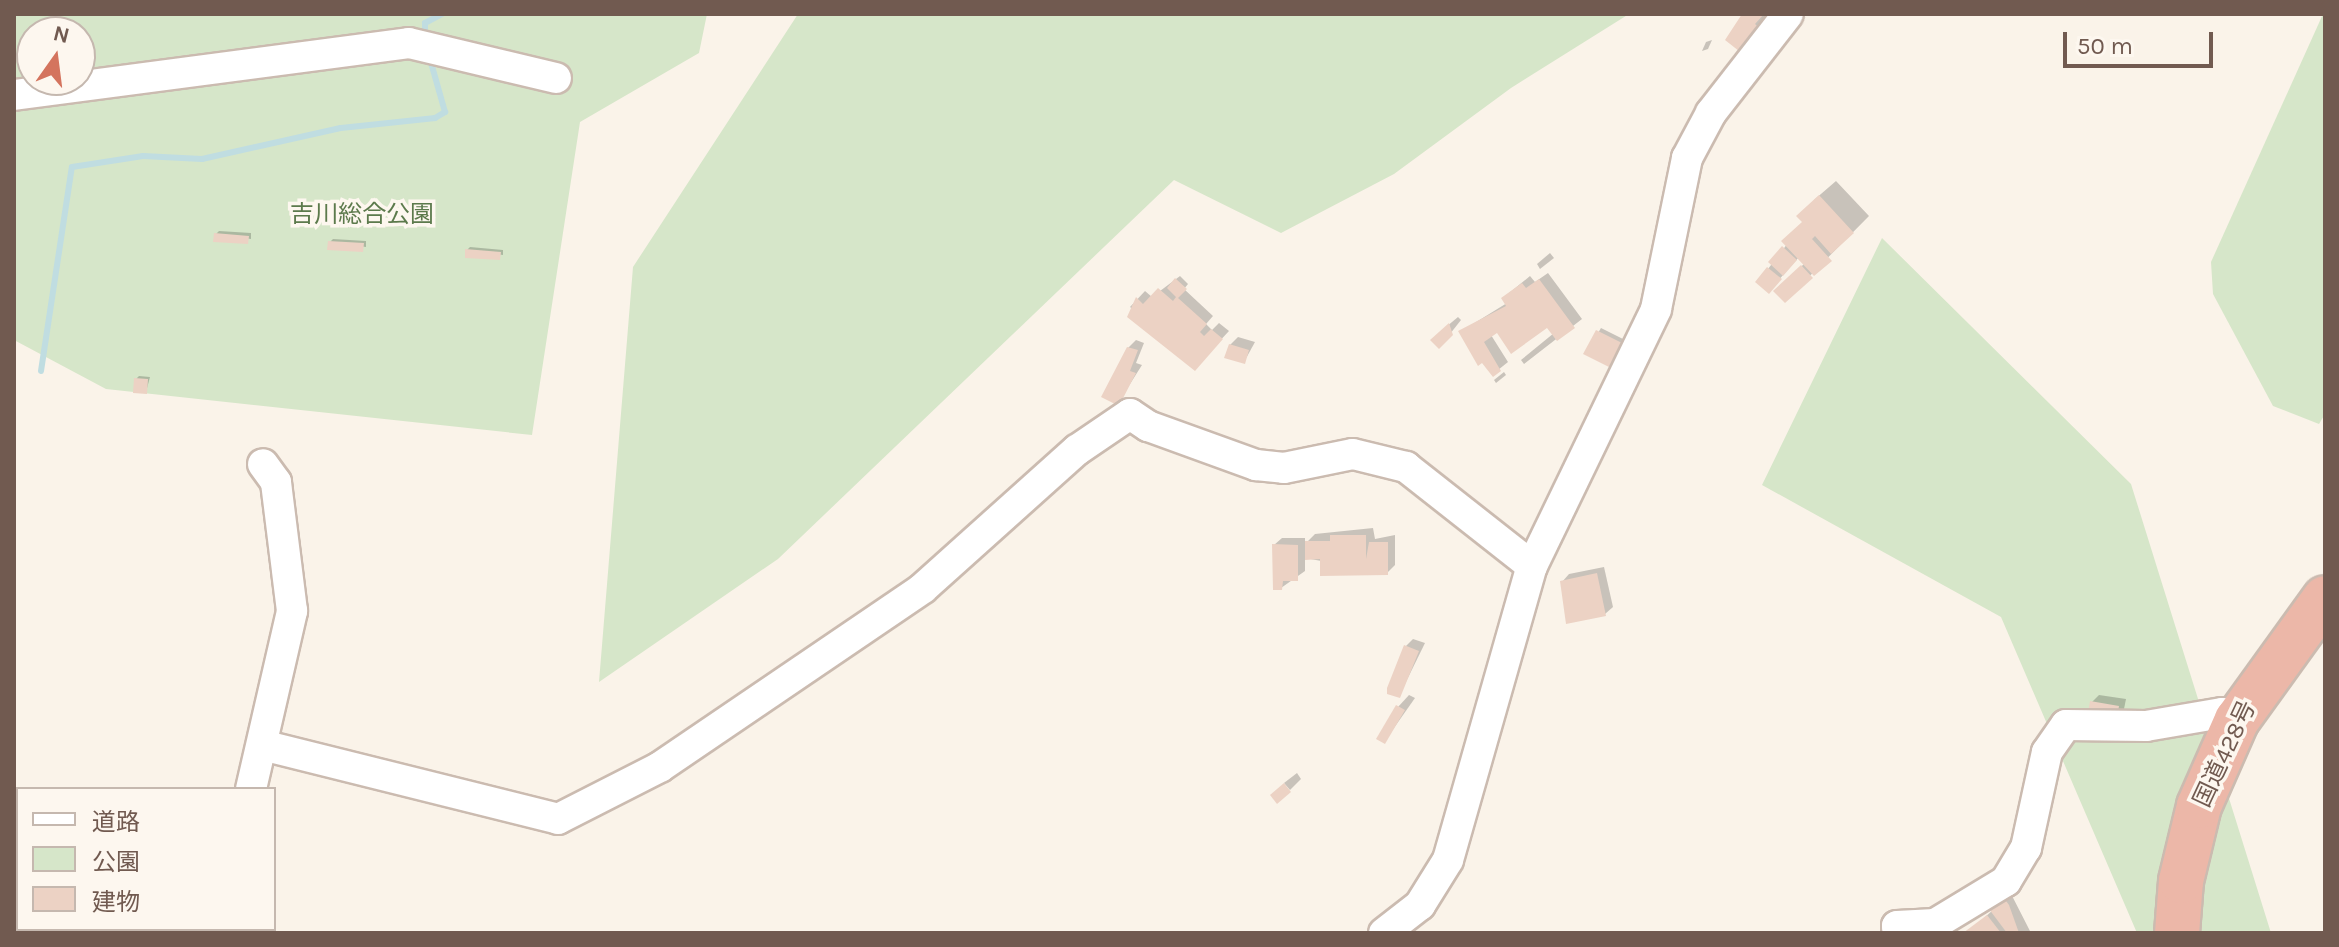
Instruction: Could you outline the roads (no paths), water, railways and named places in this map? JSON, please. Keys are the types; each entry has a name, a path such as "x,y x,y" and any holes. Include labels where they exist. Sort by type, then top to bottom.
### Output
{"highway":[{"name":"国道428号","path":"2177,933 2181,881 2199,806 2237,720 2325,598"}],"street":[{"path":"1384,933 1420,905 1448,860 1532,566 1656,309 1687,158 1711,113 1788,14"},
{"path":"14,95 409,43 556,78"},
{"path":"262,745 558,819 660,767 923,588 1077,450 1130,414 1256,465 1284,468 1353,454 1406,467 1532,566"},
{"path":"252,787 292,611 276,482 263,464"},
{"path":"1898,933 1897,926 1935,924 2006,881 2026,848 2047,752 2066,725 2146,726 2222,713 2237,720"}],"waterway":[{"path":"425,37 425,23 442,14"},
{"path":"41,371 72,167 143,156 202,159 341,128 435,118 445,112 430,59"}],"park label":[{"name":"吉川総合公園","path":"362,215"}]}
